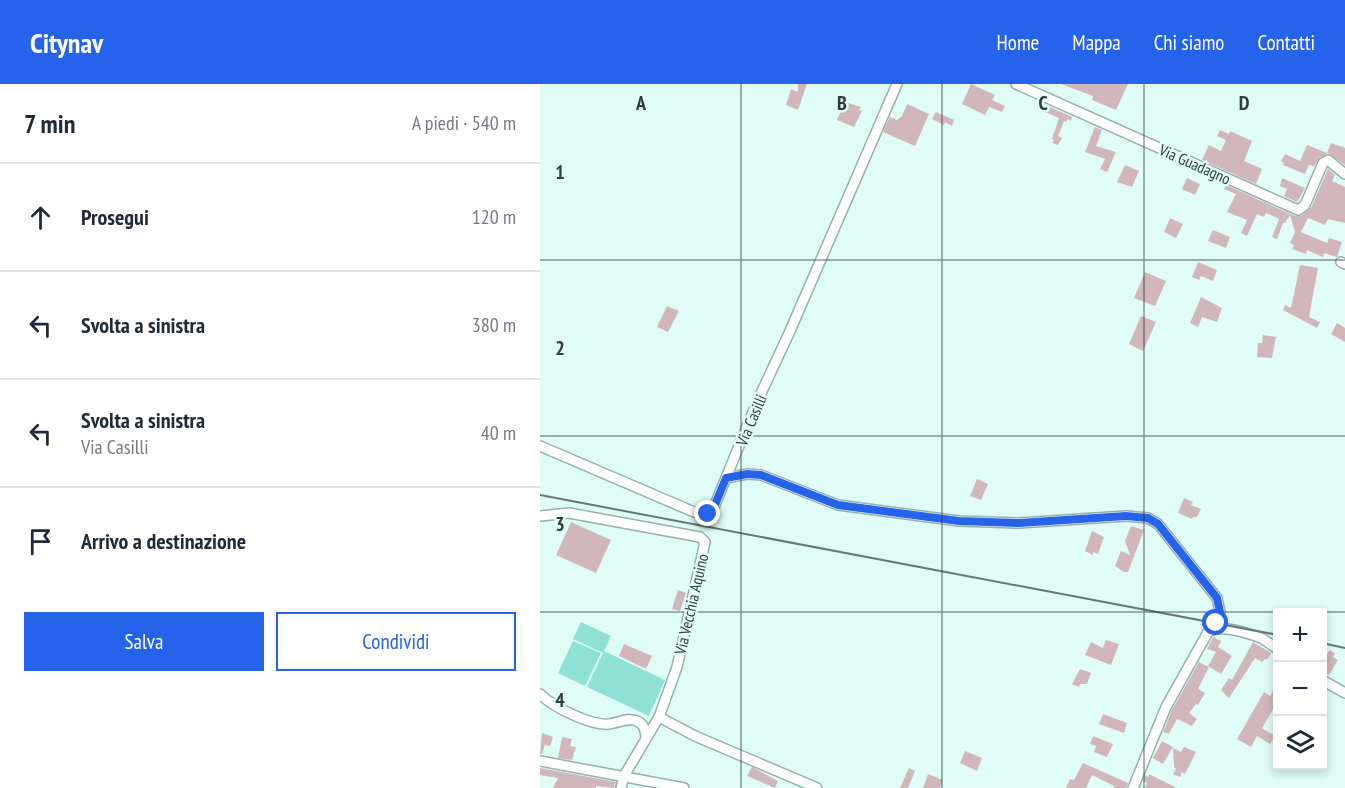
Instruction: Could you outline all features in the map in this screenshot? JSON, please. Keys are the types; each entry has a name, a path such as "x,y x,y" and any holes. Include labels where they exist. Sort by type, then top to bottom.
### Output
{"street":[{"name":"Via Casilli","path":"540,446 701,514 712,512 897,84"},
{"name":"Via Guadagno","path":"1016,84 1298,210 1305,205 1323,163 1328,160 1345,174"},
{"path":"726,478 747,474 761,475 838,505 959,521 1019,523 1126,516 1148,518 1158,524 1217,598 1220,612 1166,706 1133,788"},
{"name":"Via Vecchia Aquino","path":"540,516 569,513 704,539 682,646 659,717 624,776 621,788"},
{"path":"1212,629 1262,638 1273,646"},
{"path":"1327,682 1345,693"},
{"path":"540,694 554,705 587,720 608,724 631,719 642,725 646,737"},
{"path":"659,717 695,736 817,788"},
{"path":"540,761 684,788"}],"green space":[{"path":"581,622 611,636 604,651 665,680 649,716 587,687 603,653 573,639"},
{"path":"573,641 601,653 585,686 558,673"}],"building":[{"path":"798,84 807,84 798,110 786,105 791,89 798,92"},
{"path":"971,84 995,95 992,100 1005,106 1002,112 989,107 985,115 962,104"},
{"path":"1061,84 1128,84 1116,110 1092,100 1093,96"},
{"path":"845,102 861,107 859,110 862,111 854,127 837,120"},
{"path":"1039,102 1072,117 1071,121 1068,119 1064,121 1058,136 1062,138 1058,145 1052,143 1054,140 1052,139 1059,118 1036,108"},
{"path":"907,104 929,114 915,146 883,132 890,117 897,120 902,116"},
{"path":"936,112 954,120 952,126 932,119"},
{"path":"1095,127 1102,130 1096,146 1116,152 1107,172 1100,169 1105,159 1085,152"},
{"path":"1220,130 1229,134 1230,131 1252,141 1244,161 1262,169 1256,184 1202,160 1209,145 1221,151 1226,140 1217,136"},
{"path":"1331,143 1345,148 1345,165 1328,153 1319,158 1314,166 1309,165 1305,174 1283,165 1281,161 1285,154 1300,161 1307,145 1327,153"},
{"path":"1125,165 1139,171 1132,187 1117,182"},
{"path":"1328,169 1335,175 1332,181 1345,187 1345,223 1328,219 1325,225 1308,218 1301,232 1327,243 1329,238 1342,242 1337,257 1324,253 1323,257 1307,250 1306,254 1292,249 1294,245 1290,243 1295,232 1290,215 1283,223 1277,239 1272,237 1279,219 1266,213 1264,217 1257,214 1247,236 1241,233 1247,220 1227,212 1236,194 1224,189 1226,185 1295,216 1301,216 1311,208"},
{"path":"1187,178 1200,184 1195,195 1182,189"},
{"path":"1282,178 1305,188 1297,202 1284,196 1287,189 1280,186"},
{"path":"1170,218 1183,224 1176,238 1164,232"},
{"path":"1213,230 1230,237 1226,248 1208,241"},
{"path":"1198,262 1217,270 1213,281 1201,276 1199,280 1192,277"},
{"path":"1300,265 1318,268 1309,317 1320,322 1317,328 1283,310 1285,305 1291,308"},
{"path":"1145,272 1166,281 1155,306 1134,298"},
{"path":"1201,297 1222,308 1217,322 1202,317 1198,327 1190,323"},
{"path":"667,306 679,311 668,332 657,327"},
{"path":"1141,316 1156,322 1143,351 1129,344"},
{"path":"1337,323 1345,328 1345,342 1331,334"},
{"path":"1263,335 1276,337 1272,358 1257,357 1258,343 1262,343"},
{"path":"977,479 988,484 981,500 970,496"},
{"path":"1184,498 1193,502 1191,505 1201,509 1197,517 1192,519 1178,513"},
{"path":"571,522 611,540 596,573 556,555"},
{"path":"1131,526 1144,530 1128,572 1124,572 1115,566 1121,551 1130,555 1125,541"},
{"path":"1092,531 1104,537 1098,554 1093,552 1093,555 1085,551"},
{"path":"678,590 686,593 680,611 672,609"},
{"path":"1213,637 1221,641 1218,647 1232,656 1221,674 1208,666 1216,652 1207,649"},
{"path":"1106,640 1119,644 1111,665 1085,655 1091,642 1103,648"},
{"path":"1253,642 1271,653 1267,660 1262,662 1255,658 1229,698 1221,690 1229,678 1232,680"},
{"path":"624,644 652,656 646,669 619,656"},
{"path":"1330,650 1335,654 1333,657 1338,660 1329,675 1327,673 1327,654"},
{"path":"1199,662 1209,667 1198,689 1205,693 1198,705 1196,704 1189,713 1197,719 1192,726 1177,719 1169,734 1163,732 1172,710"},
{"path":"1080,669 1091,673 1087,684 1080,684 1079,687 1072,684"},
{"path":"1273,691 1273,709 1262,728 1273,735 1273,739 1270,744 1257,736 1251,747 1237,739 1264,692 1270,696"},
{"path":"1103,714 1127,723 1124,733 1099,724"},
{"path":"542,733 553,737 550,746 545,745 540,754"},
{"path":"1093,736 1113,744 1107,757 1094,752 1096,746 1090,744"},
{"path":"562,737 572,739 570,746 576,747 572,760 558,758"},
{"path":"1162,741 1173,747 1163,764 1153,758"},
{"path":"1184,747 1196,752 1185,774 1182,772 1180,777 1173,774 1176,769 1173,748 1181,752"},
{"path":"965,751 982,758 977,771 960,763"},
{"path":"1083,763 1128,783 1126,788 1113,788 1114,786 1092,775 1086,788 1066,788 1070,779 1074,780"},
{"path":"752,767 778,781 775,788 747,776"},
{"path":"540,768 616,782 614,788 596,786 596,788 553,788 558,778 540,775"},
{"path":"909,768 915,771 908,788 900,788"},
{"path":"928,774 943,780 940,788 923,788"},
{"path":"1149,774 1177,788 1145,788 1147,783 1143,781 1145,775 1148,777"}],"railway":[{"path":"540,495 1273,634"},
{"path":"1327,644 1345,648"}],"route":[{"path":"708,514 712,512 726,478 747,474 761,475 838,505 959,521 1019,523 1126,516 1148,518 1158,524 1214,593 1220,603 1216,623"}]}
